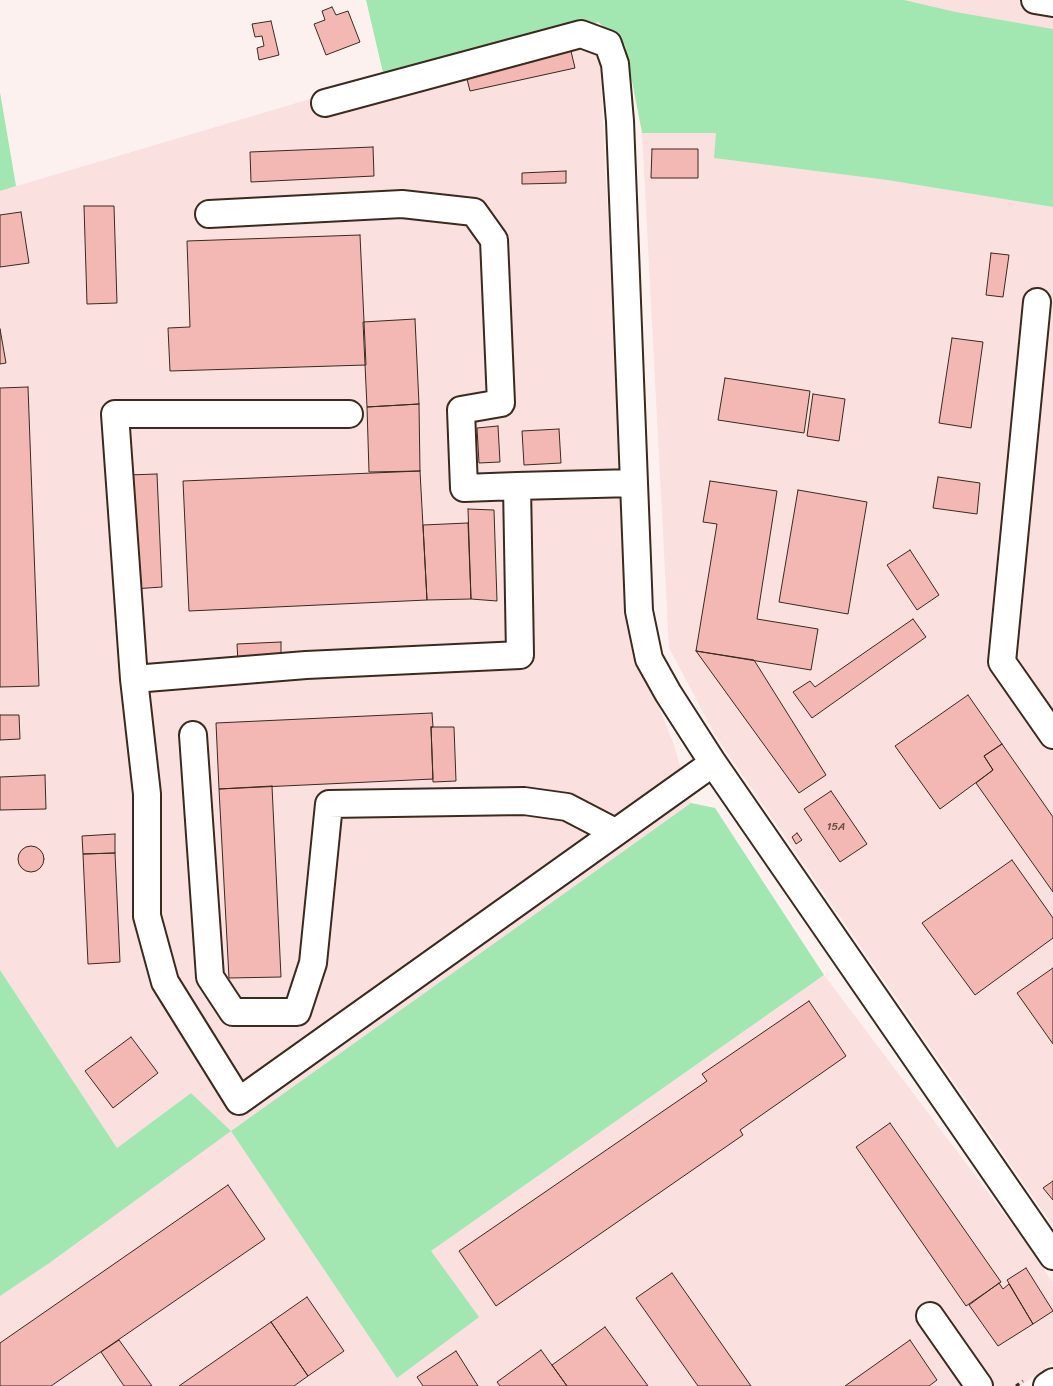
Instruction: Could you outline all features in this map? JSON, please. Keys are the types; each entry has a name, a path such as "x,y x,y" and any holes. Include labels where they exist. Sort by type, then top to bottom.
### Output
{"street":[{"path":"1035,0 1053,3"},
{"path":"324,103 581,34 608,44 615,64 620,121 639,611 649,659 668,693 713,763 1053,1256"},
{"path":"210,214 402,204 474,212 494,240 500,403 462,410 464,488 634,483"},
{"path":"1037,302 1002,662 1053,735"},
{"path":"349,414 115,414 134,679 147,794 147,916 165,982 239,1101 713,763"},
{"path":"134,679 306,665 520,654 517,486"},
{"path":"193,735 210,977 233,1012 297,1012 313,963 328,804 524,801 567,807 615,832"},
{"path":"930,1316 979,1386"},
{"path":"1047,1386 1053,1382"}],"shaded area":[{"path":"904,0 1053,0 1053,29 956,12"},
{"path":"598,21 629,633 673,742 691,803 231,1131 431,1251 824,975 1033,1252 1053,1283 1053,1363 1020,1386 0,1386 0,1296 48,1264 230,1131 191,1093 117,1148 0,970 0,191 492,45"},
{"path":"642,133 717,133 714,157 887,180 1053,207 1053,1226 717,738 669,648"}],"green space":[{"path":"366,0 904,0 956,12 1053,29 1053,207 887,180 714,158 716,133 642,133 625,45 598,22 492,45 384,77"},
{"path":"0,92 16,186 0,191"},
{"path":"691,803 715,808 824,975 431,1251 479,1317 397,1378 231,1131"},
{"path":"0,970 117,1148 191,1093 231,1131 48,1264 0,1296"}],"building":[{"path":"332,7 336,15 348,11 360,42 326,55 314,24 325,20 322,11"},
{"path":"271,21 279,55 259,60 257,48 264,46 262,36 255,37 252,24"},
{"path":"570,47 575,68 470,91 465,71"},
{"path":"373,147 374,176 251,182 250,152"},
{"path":"652,149 698,149 698,178 651,178"},
{"path":"566,171 566,183 522,184 522,173"},
{"path":"84,206 114,206 117,303 87,304"},
{"path":"21,212 29,263 0,267 0,215"},
{"path":"360,235 366,365 170,371 168,328 190,327 187,241"},
{"path":"991,253 1009,255 1003,297 986,295"},
{"path":"415,319 419,404 367,407 363,322"},
{"path":"0,329 6,363 0,364"},
{"path":"952,338 983,342 971,428 939,423"},
{"path":"725,378 810,391 804,433 718,420"},
{"path":"28,387 39,686 0,687 0,388"},
{"path":"813,394 845,399 839,441 807,436"},
{"path":"419,404 420,471 369,472 367,407"},
{"path":"498,426 500,462 479,463 477,428"},
{"path":"559,429 561,463 524,465 522,431"},
{"path":"420,471 427,600 189,611 183,481"},
{"path":"157,474 162,587 133,589 128,475"},
{"path":"938,477 980,483 977,514 933,508"},
{"path":"710,481 777,491 757,619 818,629 811,670 696,651 717,524 703,522"},
{"path":"798,490 867,502 848,614 779,602"},
{"path":"468,509 494,510 497,601 471,599"},
{"path":"468,523 471,599 427,600 423,525"},
{"path":"910,550 939,595 917,610 887,565"},
{"path":"913,619 926,637 812,718 793,692 810,681 815,687"},
{"path":"281,642 281,660 238,662 237,644"},
{"path":"696,651 754,660 826,775 799,793"},
{"path":"968,695 1002,744 984,756 993,770 940,809 895,746"},
{"path":"432,713 433,779 219,789 216,723"},
{"path":"0,715 19,715 20,739 0,740"},
{"path":"431,727 454,727 456,781 433,782"},
{"path":"1002,744 1053,817 1053,892 976,783 993,770 984,756"},
{"path":"45,775 46,809 0,810 0,777"},
{"path":"272,786 281,977 229,978 219,789"},
{"path":"831,791 867,844 840,862 804,809"},
{"path":"797,833 802,840 796,844 792,837"},
{"path":"115,834 115,853 83,854 82,836"},
{"path":"31,846 40,850 44,859 40,868 31,872 22,868 18,859 22,850"},
{"path":"115,853 120,962 88,964 83,854"},
{"path":"1012,860 1053,918 1053,938 975,995 922,923"},
{"path":"1053,968 1053,1044 1017,993"},
{"path":"809,1001 846,1056 740,1130 743,1135 496,1306 459,1251 707,1081 702,1074"},
{"path":"131,1037 158,1073 113,1108 85,1071"},
{"path":"890,1123 1001,1282 966,1306 856,1147"},
{"path":"1053,1181 1053,1200 1043,1188"},
{"path":"228,1185 265,1239 51,1386 0,1386 0,1343"},
{"path":"1026,1268 1053,1311 1033,1324 1007,1280"},
{"path":"672,1273 751,1386 698,1386 636,1298"},
{"path":"999,1283 1003,1289 1009,1284 1033,1324 998,1346 969,1305"},
{"path":"307,1297 344,1351 308,1376 271,1322"},
{"path":"271,1322 308,1376 294,1386 179,1386"},
{"path":"605,1327 648,1386 567,1386 552,1365"},
{"path":"119,1340 152,1386 124,1386 101,1352"},
{"path":"910,1340 937,1380 929,1386 845,1386"},
{"path":"541,1350 567,1386 500,1386 497,1382"},
{"path":"456,1351 478,1386 423,1386 417,1377"}]}
